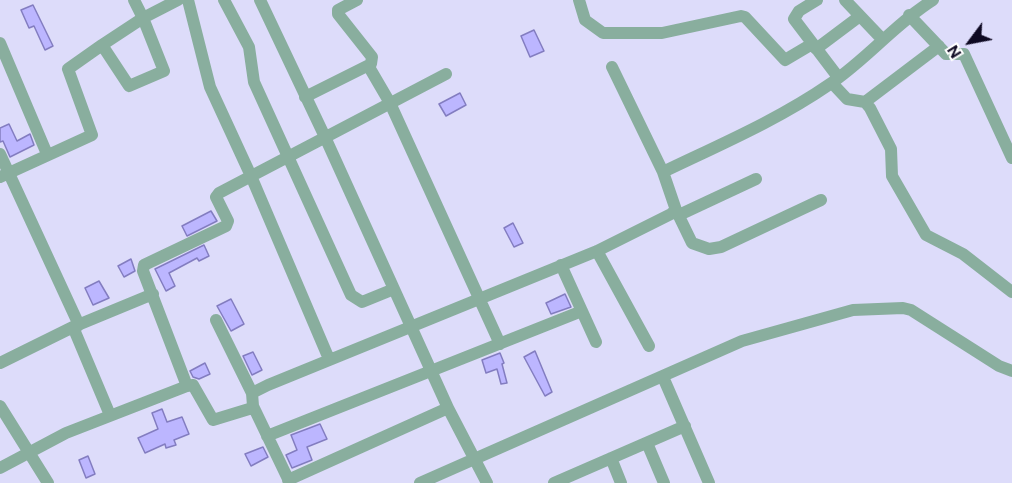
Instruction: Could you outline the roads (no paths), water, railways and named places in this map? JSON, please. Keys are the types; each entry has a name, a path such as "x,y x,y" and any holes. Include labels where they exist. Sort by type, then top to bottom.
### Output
{"street":[{"path":"102,45 129,86 164,71 134,0"},
{"path":"5,175 92,135 68,69 142,18 178,0"},
{"path":"188,0 210,87 251,176 329,359"},
{"path":"224,0 249,46 254,82 351,295 362,302 394,289"},
{"path":"260,0 326,137 448,408 487,483"},
{"path":"579,0 585,20 603,33 662,33 745,17 785,60 814,47 860,16"},
{"path":"817,0 799,11 794,19 847,99 865,102 939,46"},
{"path":"845,0 882,39"},
{"path":"663,172 778,117 835,80 909,15 933,0"},
{"path":"350,1 338,10 338,14 372,57 369,67 390,103 500,344"},
{"path":"909,15 948,55 959,53 965,56 1012,158"},
{"path":"0,43 47,154"},
{"path":"305,96 369,67"},
{"path":"612,68 663,172 692,243 699,247 714,249 821,200"},
{"path":"188,386 142,271 144,265 226,226 228,222 217,195 446,74"},
{"path":"865,102 891,149 892,176 926,235 963,254 1012,292"},
{"path":"0,154 5,175 76,326 110,415"},
{"path":"252,393 329,359 597,251 678,212 756,179"},
{"path":"597,251 649,346"},
{"path":"561,265 596,342"},
{"path":"0,362 76,326 153,294"},
{"path":"420,483 753,338 853,310 903,308 919,314 999,366 1012,371"},
{"path":"267,436 582,311"},
{"path":"216,320 252,393 253,406 289,482 448,408"},
{"path":"663,377 709,483"},
{"path":"0,468 110,415 188,386 193,385 213,420 253,406"},
{"path":"0,406 48,483"},
{"path":"554,483 685,426"},
{"path":"647,443 664,483"},
{"path":"611,458 621,483"}]}
